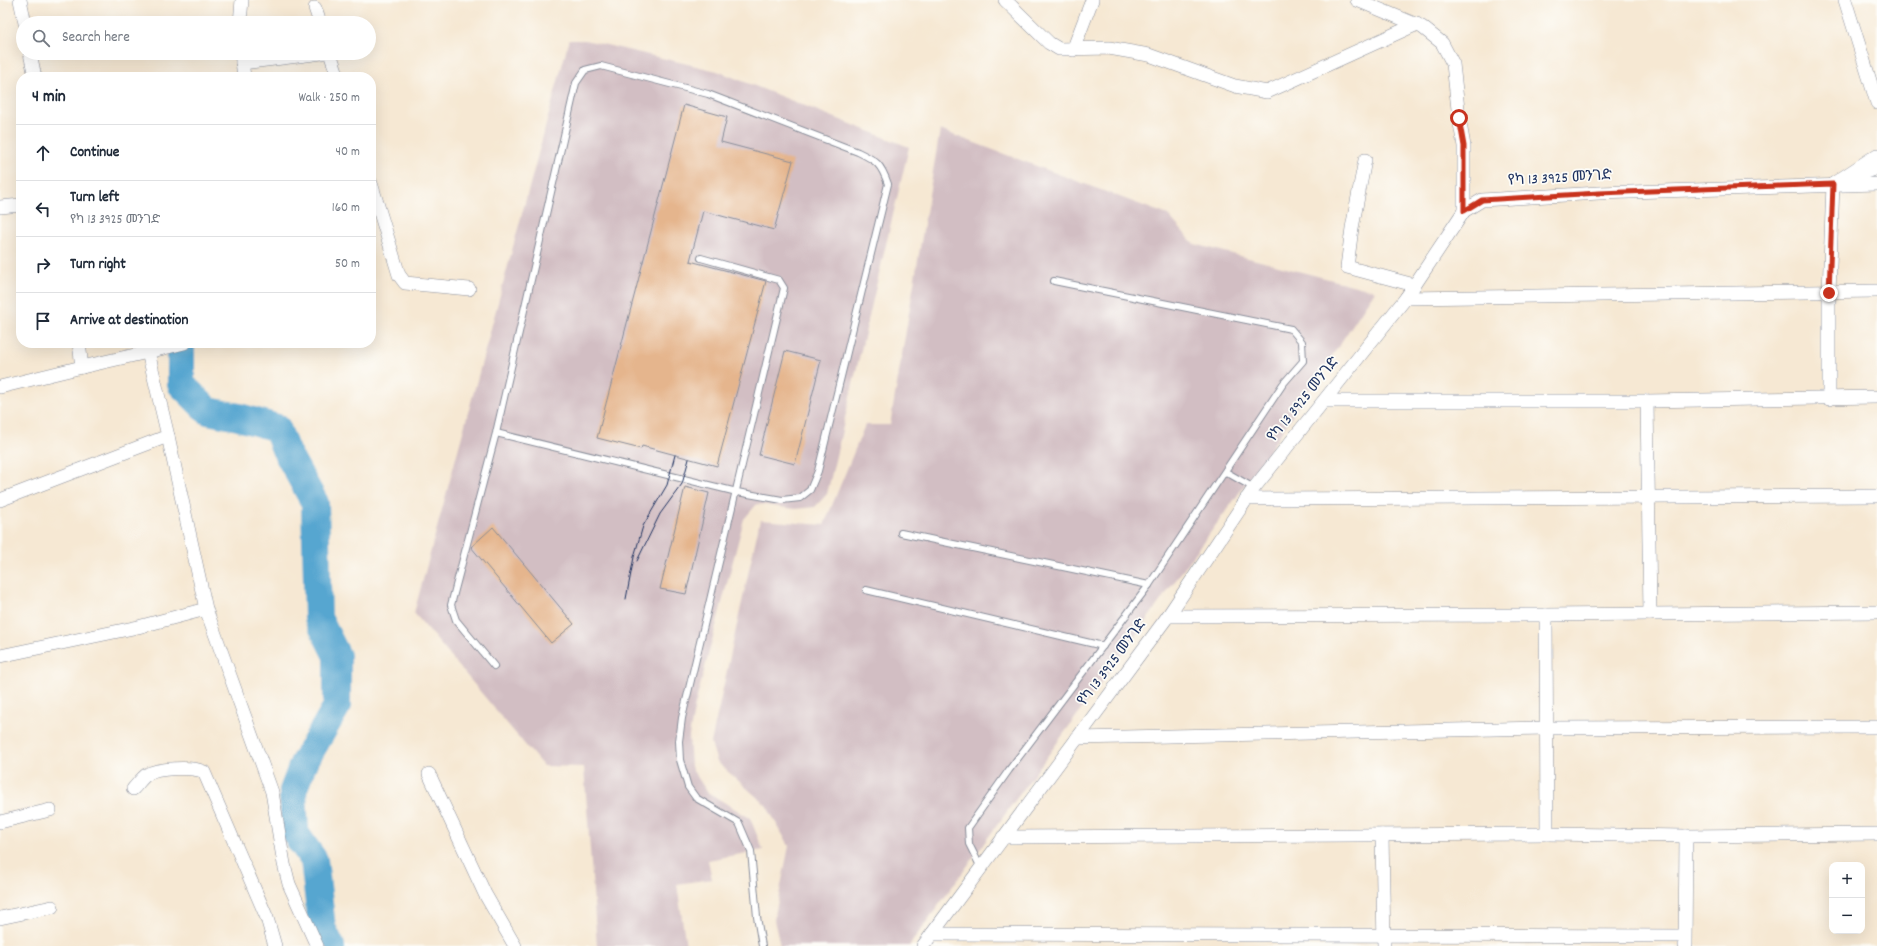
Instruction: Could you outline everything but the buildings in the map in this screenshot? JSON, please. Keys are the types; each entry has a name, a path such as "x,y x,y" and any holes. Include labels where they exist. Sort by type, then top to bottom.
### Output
{"street":[{"path":"20,0 23,16"},
{"path":"241,16 242,0"},
{"path":"1005,0 1049,44 1059,49 1072,50 1090,47 1109,48 1149,55 1235,86 1268,92 1417,24"},
{"path":"1072,50 1092,0"},
{"path":"1357,0 1417,24 1442,44 1453,64 1459,118 1464,146 1464,211"},
{"path":"1845,0 1877,103"},
{"path":"315,8 318,16"},
{"path":"31,60 34,72"},
{"path":"242,60 243,72"},
{"path":"332,60 336,72"},
{"path":"1833,184 1877,155"},
{"path":"1365,160 1352,228 1347,267 1414,285"},
{"path":"1833,184 1877,168"},
{"path":"1829,399 1829,293 1833,184"},
{"name":"የካ 13 3925 መንገድ","path":"923,946 1168,616 1254,488 1406,298 1464,211 1482,200 1599,193 1833,184 1877,184"},
{"path":"376,199 399,275 405,283 469,289"},
{"path":"0,207 16,205"},
{"path":"1406,298 1829,293 1877,291"},
{"path":"79,348 82,367"},
{"path":"0,387 164,348"},
{"path":"148,352 206,609 272,792 284,864 289,884 317,946"},
{"path":"1325,401 1646,401 1877,397"},
{"path":"1646,401 1650,614"},
{"path":"0,500 168,436"},
{"path":"1246,499 1877,496"},
{"path":"0,656 138,627 206,609"},
{"path":"1168,616 1877,612"},
{"path":"1546,615 1547,834"},
{"path":"1077,738 1547,728 1877,727"},
{"path":"133,789 146,776 157,771 195,769 204,772 267,918 275,946"},
{"path":"429,774 485,894 515,946"},
{"path":"0,822 50,810"},
{"path":"1382,834 1384,941"},
{"path":"1003,837 1382,834 1686,836 1877,834"},
{"path":"932,934 1384,941 1684,941 1686,836"},
{"path":"0,918 52,907"}],"lane":[{"path":"494,666 456,620 451,605 496,433 576,83 585,70 601,66 708,94 858,152 870,158 882,168 888,184 818,471 810,490 800,498 782,500 737,492 496,433"},
{"path":"701,258 779,280 784,288 737,492 682,718 679,740 680,760 688,787 696,798 739,823 751,851 757,917 762,946"},
{"path":"981,868 969,844 968,828 1009,770 1149,585 1226,472 1283,384 1303,361 1302,342 1291,329 1054,281"},
{"path":"1226,472 1254,488"},
{"path":"901,533 1149,585"},
{"path":"866,590 1103,646"}],"shaded area":[{"path":"569,40 585,40 717,71 909,147 827,494 815,507 795,509 757,504 744,519 695,705 689,736 691,767 707,792 750,818 763,850 708,860 712,879 677,884 686,946 597,946 584,767 543,766 414,613"},
{"path":"940,130 1168,215 1194,244 1375,291 1261,463 909,946 780,946 774,920 789,846 766,805 717,762 711,743 760,520 824,525 865,425 890,425"}],"waterway":[{"path":"181,348 181,384 208,411 239,417 277,428 285,449 315,503 318,618 337,656 337,706 303,764 293,791 295,833 314,860 322,928 331,946"}],"tram line":[{"path":"626,599 634,557 643,526 667,485 675,455"},
{"path":"637,561 660,514 682,484 689,459"}],"route":[{"path":"1459,118 1464,146 1464,211 1482,200 1599,193 1833,184 1829,293"}]}
